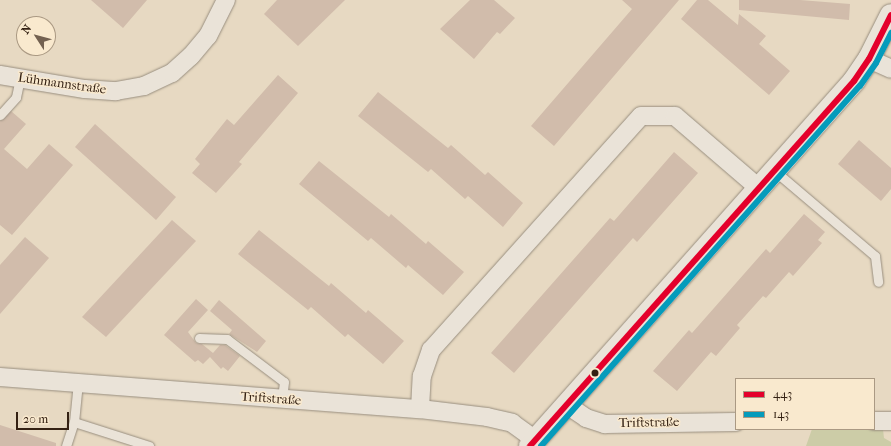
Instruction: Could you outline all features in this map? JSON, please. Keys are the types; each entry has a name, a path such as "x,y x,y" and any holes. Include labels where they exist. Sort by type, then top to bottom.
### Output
{"main road":[{"path":"532,443 776,172 870,59 891,15"}],"street":[{"name":"Lühmannstraße","path":"0,75 116,91 144,86 172,73 191,56 208,36 226,0"},
{"path":"870,59 891,69"},
{"path":"420,409 422,376 431,350 641,116 675,116 760,189"},
{"name":"Triftstraße","path":"0,377 420,409 504,420 520,428 532,443"},
{"name":"Triftstraße","path":"567,405 582,416 605,424 735,422"},
{"path":"875,421 891,421"}],"lane":[{"path":"0,116 16,97 20,78"},
{"path":"776,172 875,256 878,282"},
{"path":"199,338 227,339 284,382 282,399"},
{"path":"66,446 74,422 78,382"},
{"path":"74,422 149,446"}],"green space":[{"path":"882,421 884,438 891,442 891,446 806,446 812,430 875,430 875,428"}],"building":[{"path":"91,0 147,0 123,28"},
{"path":"277,0 345,0 298,46 264,14"},
{"path":"470,0 494,0 515,18 500,34 497,32 474,59 440,29"},
{"path":"622,0 679,0 554,146 531,126 632,9"},
{"path":"697,0 708,0 738,25 739,14 766,36 759,44 790,71 769,95 681,19"},
{"path":"739,0 800,0 850,4 849,20 739,10"},
{"path":"278,75 298,93 239,162 242,164 216,193 192,173 200,164 195,159 227,119 234,125"},
{"path":"378,92 448,148 451,145 485,175 488,172 523,203 503,227 468,196 465,199 431,169 428,172 358,116"},
{"path":"11,111 26,124 4,149 27,169 49,144 73,165 12,235 0,225 0,121"},
{"path":"95,124 176,197 156,220 75,147"},
{"path":"859,140 891,168 891,189 881,201 838,164"},
{"path":"674,152 698,173 637,242 633,238 514,373 491,353 610,218 614,221"},
{"path":"319,161 389,217 391,214 426,244 428,241 464,272 443,295 408,265 406,268 371,238 368,241 299,184"},
{"path":"804,214 825,232 818,240 822,243 793,276 789,272 766,298 763,296 737,325 740,328 716,356 711,352 677,391 653,371 689,330 692,333 766,249 770,253"},
{"path":"172,220 196,241 106,337 82,317"},
{"path":"259,230 329,286 331,283 366,313 368,310 404,341 383,364 348,334 345,337 311,307 308,310 238,254"},
{"path":"25,237 49,258 0,314 0,265"},
{"path":"196,299 208,310 188,332 196,343 202,344 213,353 220,345 225,345 240,356 228,371 223,367 221,369 210,357 203,364 198,360 195,362 164,335"},
{"path":"219,300 266,341 257,352 229,334 232,330 210,311"},
{"path":"0,425 56,443 56,446 0,446"}],"transit line":[{"name":"443","path":"530,446 854,81 869,59 891,15"},
{"name":"143","path":"541,446 860,86 876,63 891,33"}]}
